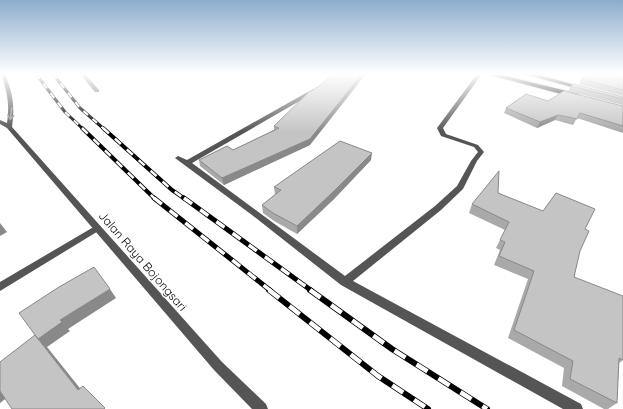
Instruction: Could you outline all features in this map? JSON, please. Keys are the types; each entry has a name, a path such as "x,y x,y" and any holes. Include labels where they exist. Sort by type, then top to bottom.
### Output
{"highway":[{"path":"563,93 586,99"}],"street":[{"path":"9,127 12,109 10,93"},
{"path":"308,93 182,161 255,213 345,282 576,409"},
{"path":"345,282 438,208 460,188 474,161 482,152 476,146 443,135 440,128 466,93"},
{"name":"Jalan Raya Bojongsari","path":"0,122 9,127 218,366 261,409"},
{"path":"0,287 97,228"}],"building":[{"path":"308,93 347,93 310,139 222,178 199,160 227,146 233,150 279,128 274,126"},
{"path":"561,93 572,93 623,106 623,126 580,113 577,119 558,115 540,122 506,108 526,94 548,101"},
{"path":"599,93 608,93 623,97 623,99"},
{"path":"340,141 372,153 297,226 273,213 262,205 281,190 274,187"},
{"path":"499,171 498,193 543,211 556,193 595,209 585,229 589,231 580,251 574,277 623,296 623,360 619,358 617,403 570,379 573,361 514,330 534,271 499,256 505,242 500,240 509,222 472,204"},
{"path":"94,267 110,289 60,320 62,322 38,339 19,313 59,287"},
{"path":"35,335 78,390 83,386 105,408 104,409 12,409 0,391 0,362"}],"railway":[{"path":"51,93 65,112 83,129"},
{"path":"68,93 80,108 104,129"},
{"path":"82,128 155,199"},
{"path":"103,128 172,190 185,199"},
{"path":"154,198 271,291"},
{"path":"184,198 312,291"},
{"path":"269,290 378,376 428,409"},
{"path":"310,290 392,349 487,409"}]}
